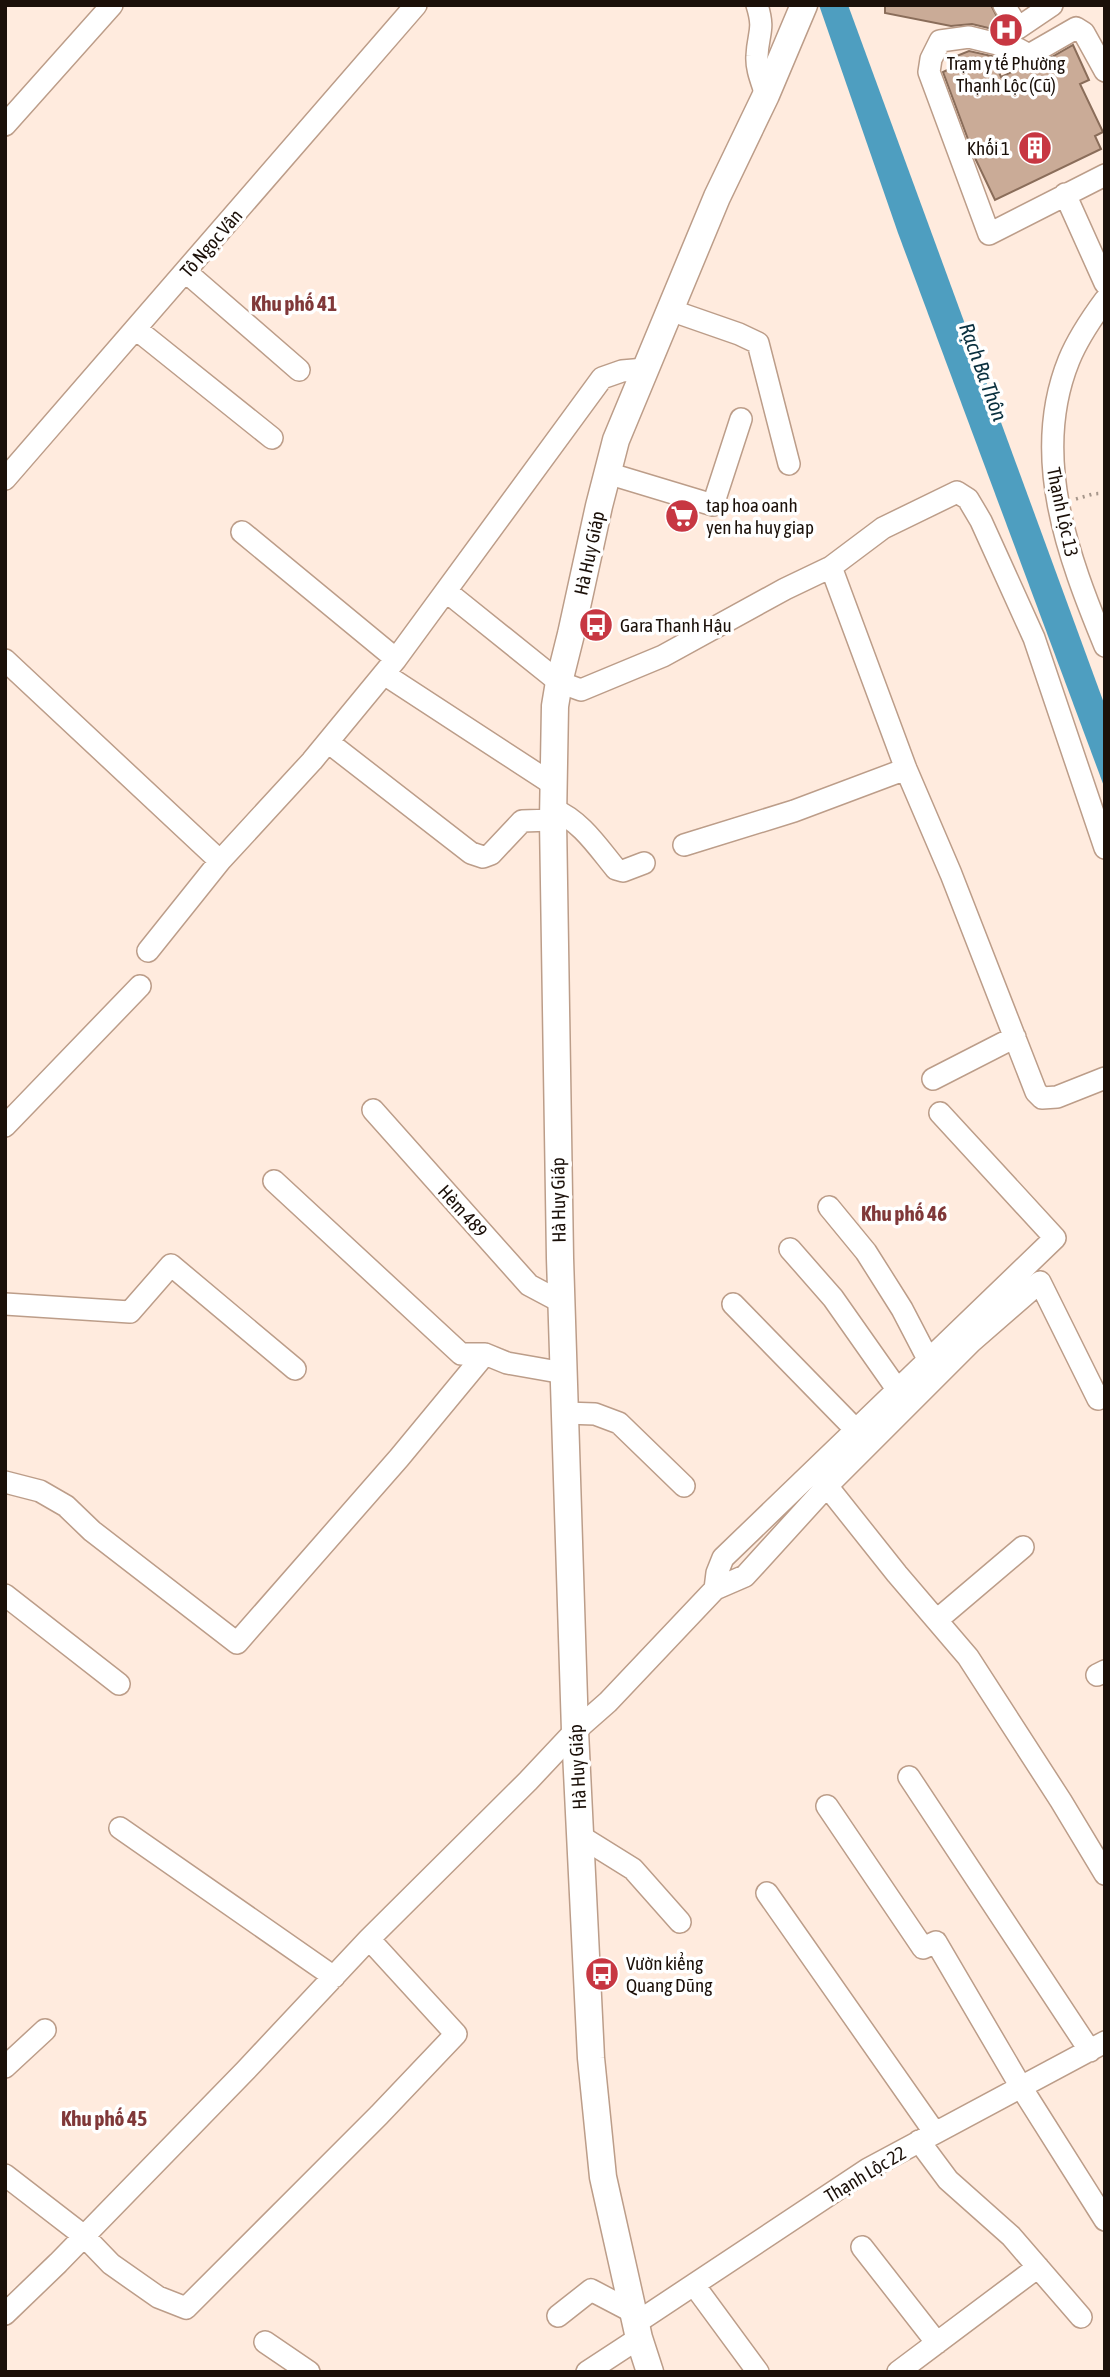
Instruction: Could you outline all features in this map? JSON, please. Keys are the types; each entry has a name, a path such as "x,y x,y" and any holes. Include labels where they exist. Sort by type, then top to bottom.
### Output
{"main road":[{"name":"Hà Huy Giáp","path":"650,2372 636,2324 603,2177 591,2058 575,1731 561,1302 555,1076 555,706 616,440 717,197 766,95 804,5"}],"street":[{"path":"5,125 112,5"},
{"name":"Tô Ngọc Vân","path":"6,477 416,5"},
{"path":"757,5 763,23 757,55 758,70 766,95"},
{"path":"1004,5 1017,28 1052,5"},
{"path":"1105,71 1084,33 1076,29 1029,55 1018,49 969,37 940,41 931,59 929,72 989,234 1105,175"},
{"path":"1065,194 1105,283"},
{"path":"186,272 299,370"},
{"name":"Thạnh Lộc 13","path":"1105,300 1086,326 1069,360 1056,402 1052,468 1059,509 1087,602 1105,646"},
{"path":"670,310 758,343 789,464"},
{"path":"136,329 272,438"},
{"path":"148,951 220,861 328,742 390,666 602,378 622,371 645,369"},
{"path":"607,474 713,505 741,419"},
{"path":"447,592 559,682 581,690 663,656 831,567 883,528 957,492 968,499 981,521 1034,638 1105,848"},
{"path":"242,532 390,666 579,824 616,869 623,871 644,863"},
{"path":"831,567 906,769 951,874 1036,1092 1042,1098 1057,1097 1105,1078"},
{"path":"5,660 220,861"},
{"path":"328,742 471,853 483,857 491,853 522,821 553,804"},
{"path":"684,845 794,811 906,769"},
{"path":"5,1126 140,986"},
{"path":"933,1079 1014,1037"},
{"name":"Hèm 489","path":"373,1110 528,1285 561,1302"},
{"path":"715,1589 723,1558 1055,1238 940,1113"},
{"path":"274,1181 461,1354 485,1354 506,1363 564,1373"},
{"path":"829,1207 866,1252 902,1309 928,1359"},
{"path":"790,1249 833,1298 897,1389"},
{"path":"5,1304 130,1312 171,1265 295,1368"},
{"path":"5,2314 84,2236 369,1940 575,1731 608,1702 715,1589 745,1576 827,1486 971,1342 1040,1282 1098,1399 1105,1396"},
{"path":"733,1304 855,1429"},
{"path":"5,1482 40,1491 66,1506 92,1531 237,1643 373,1489 485,1354"},
{"path":"565,1413 595,1414 619,1423 684,1486"},
{"path":"827,1486 968,1657 1105,1874"},
{"path":"937,1620 1023,1547"},
{"path":"5,1595 119,1684"},
{"path":"909,1777 1100,2049"},
{"path":"827,1806 923,1948 936,1942 1023,2090 1105,2220"},
{"path":"120,1828 334,1977"},
{"path":"580,1836 633,1868 680,1922"},
{"path":"767,1892 927,2137 948,2180 1011,2236 1081,2317"},
{"path":"5,2175 84,2236 111,2264 159,2297 187,2308 456,2034 369,1940"},
{"path":"5,2067 45,2030"},
{"name":"Thạnh Lộc 22","path":"587,2372 636,2324 868,2169 1100,2049"},
{"path":"862,2247 937,2343"},
{"path":"898,2372 1038,2267"},
{"path":"694,2285 758,2372"},
{"path":"558,2316 591,2290 636,2324"},
{"path":"265,2342 309,2372"}],"path":[{"path":"1059,509 1070,501 1105,493"}],"water":[{"path":"819,5 848,5 1105,706 1105,789 898,233"}],"building":[{"path":"885,5 991,5 1005,32 972,24 951,26 885,13"},
{"path":"1073,45 1089,80 1080,84 1103,132 1095,136 1101,149 995,200 975,158 943,72 958,65 954,57 969,51 992,56 1001,77 1023,67 1036,66"}],"place":[{"name":"Trạm y tế Phường Thạnh Lộc (Cũ)","path":"1006,30"},
{"name":"Khối 1","path":"1035,148"},
{"name":"tap hoa oanh yen ha huy giap","path":"682,516"},
{"name":"Gara Thanh Hậu","path":"596,625"},
{"name":"Vườn kiểng Quang Dũng","path":"602,1974"}],"district":[{"name":"Khu phố 41","path":"294,304"},
{"name":"Khu phố 46","path":"904,1214"},
{"name":"Khu phố 45","path":"104,2119"}],"water label":[{"name":"Rạch Ba Thôn","path":"983,372"}]}
